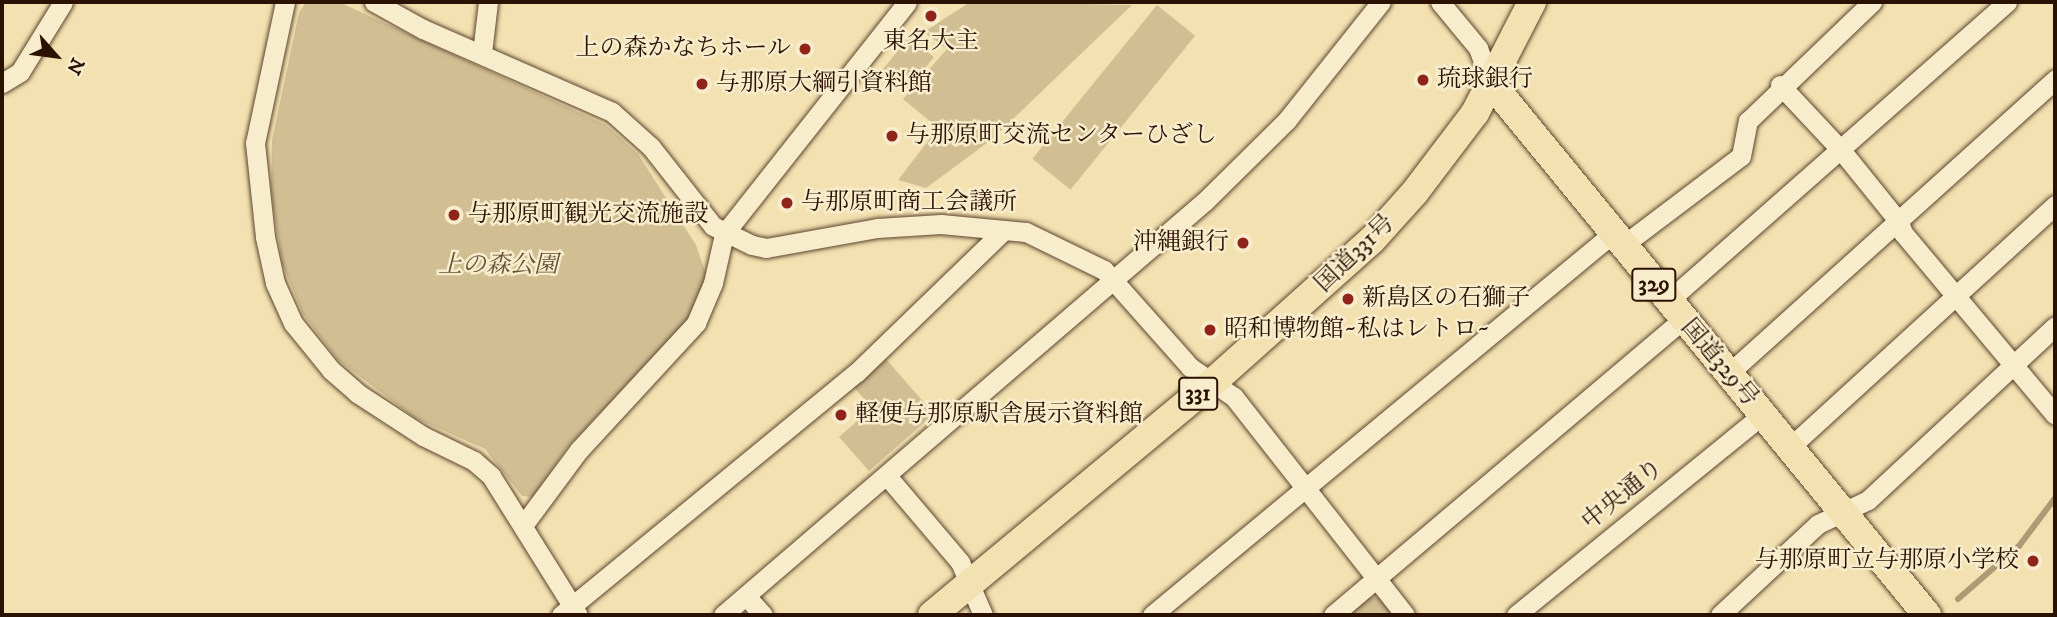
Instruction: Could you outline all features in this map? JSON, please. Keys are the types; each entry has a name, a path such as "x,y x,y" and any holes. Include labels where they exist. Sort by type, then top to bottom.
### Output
{"highway":[{"path":"1491,83 1532,2"},
{"name":"国道329号","path":"1491,83 1927,615"},
{"name":"国道331号","path":"932,615 1213,382 1393,217 1457,138 1491,83"}],"street":[{"path":"2,83 20,72 63,2"},
{"path":"285,2 255,143 265,237 275,283 293,323 331,370 357,393 423,436 474,461 491,476 524,524 570,613 856,373 1004,230"},
{"path":"373,2 423,29 612,111 651,147 699,211 724,234 766,248 877,228 942,225 1026,232 1104,270 1190,367 1234,397 1405,615"},
{"path":"482,53 488,2"},
{"path":"524,524 579,450 696,323 713,283 724,234 907,2"},
{"path":"723,615 1114,281 1265,144 1381,2"},
{"path":"1440,2 1478,47 1491,83"},
{"path":"1152,615 1617,240 1741,156 1748,121 1780,85 1872,2"},
{"path":"1333,615 1377,580 1675,310 1841,150 2007,2"},
{"path":"1728,374 2055,80"},
{"path":"1780,85 1841,150 1899,222 1903,233 2055,415"},
{"path":"1789,448 2055,205"},
{"path":"1720,615 1818,524 1868,500 2016,367 2055,327"},
{"name":"中央通り","path":"1516,615 1762,415"},
{"path":"887,476 960,562 983,615"},
{"path":"746,596 763,615"}],"green space":[{"name":"上の森公園","path":"306,2 339,2 606,125 638,154 696,245 707,277 688,319 566,449 533,497 522,496 485,449 415,418 338,360 303,314 282,263 271,191 272,140 299,13"},
{"path":"970,2 1132,5 991,140 926,188 898,180 938,128 903,99 947,49 924,32"},
{"path":"1157,5 1195,36 1070,190 1032,159"},
{"path":"909,37 934,57 907,90 883,70"},
{"path":"885,358 934,414 869,471 839,437 872,408 853,386"},
{"path":"1380,597 1394,615 1344,615 1366,598"}],"waterway":[{"path":"1958,599 2019,546 2055,498"}],"place":[{"name":"東名大主","path":"931,16"},
{"name":"上の森かなちホール","path":"805,49"},
{"name":"琉球銀行","path":"1423,80"},
{"name":"与那原大綱引資料館","path":"702,84"},
{"name":"与那原町交流センターひざし","path":"892,136"},
{"name":"与那原町商工会議所","path":"787,203"},
{"name":"与那原町観光交流施設","path":"454,215"},
{"name":"沖縄銀行","path":"1243,243"},
{"name":"新島区の石獅子","path":"1348,299"},
{"name":"昭和博物館~私はレトロ~","path":"1210,330"},
{"name":"軽便与那原駅舎展示資料館","path":"841,415"},
{"name":"与那原町立与那原小学校","path":"2033,561"}]}
